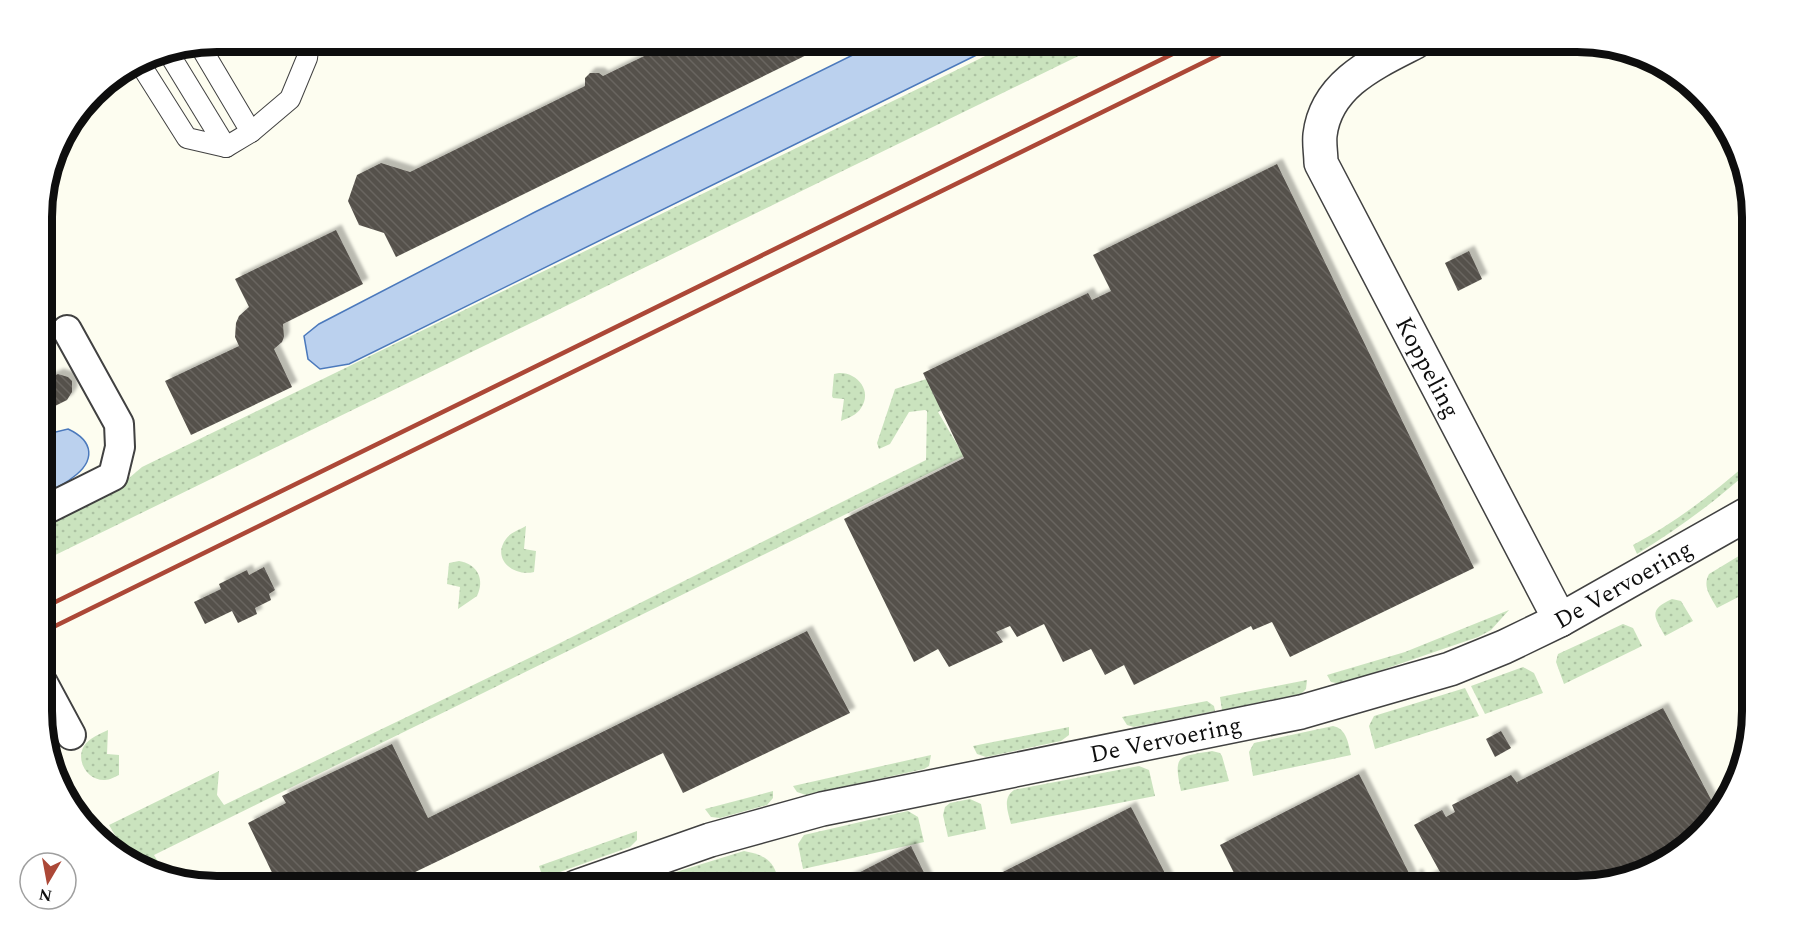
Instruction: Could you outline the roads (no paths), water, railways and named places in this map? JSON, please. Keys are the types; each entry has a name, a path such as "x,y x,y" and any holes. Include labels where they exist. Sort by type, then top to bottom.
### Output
{"street":[{"name":"Koppeling","path":"1396,52 1365,69 1342,86 1327,109 1320,136 1321,163 1560,620"},
{"path":"52,507 113,476 120,447 119,424 67,330"},
{"name":"De Vervoering","path":"607,876 710,840 822,808 1301,712 1450,669 1504,647 1560,620 1741,518"},
{"path":"52,698 71,735"}],"lane":[{"path":"205,53 251,132"},
{"path":"144,70 187,138 226,147 251,132 290,99 308,53"},
{"path":"172,59 226,147"}],"water":[{"path":"982,52 349,364 320,369 308,359 304,336 319,324 535,212 858,53"},
{"path":"68,429 83,439 89,452 80,472 52,490 53,433"}],"railway":[{"path":"52,603 1176,52"},
{"path":"52,628 1224,52"}]}
